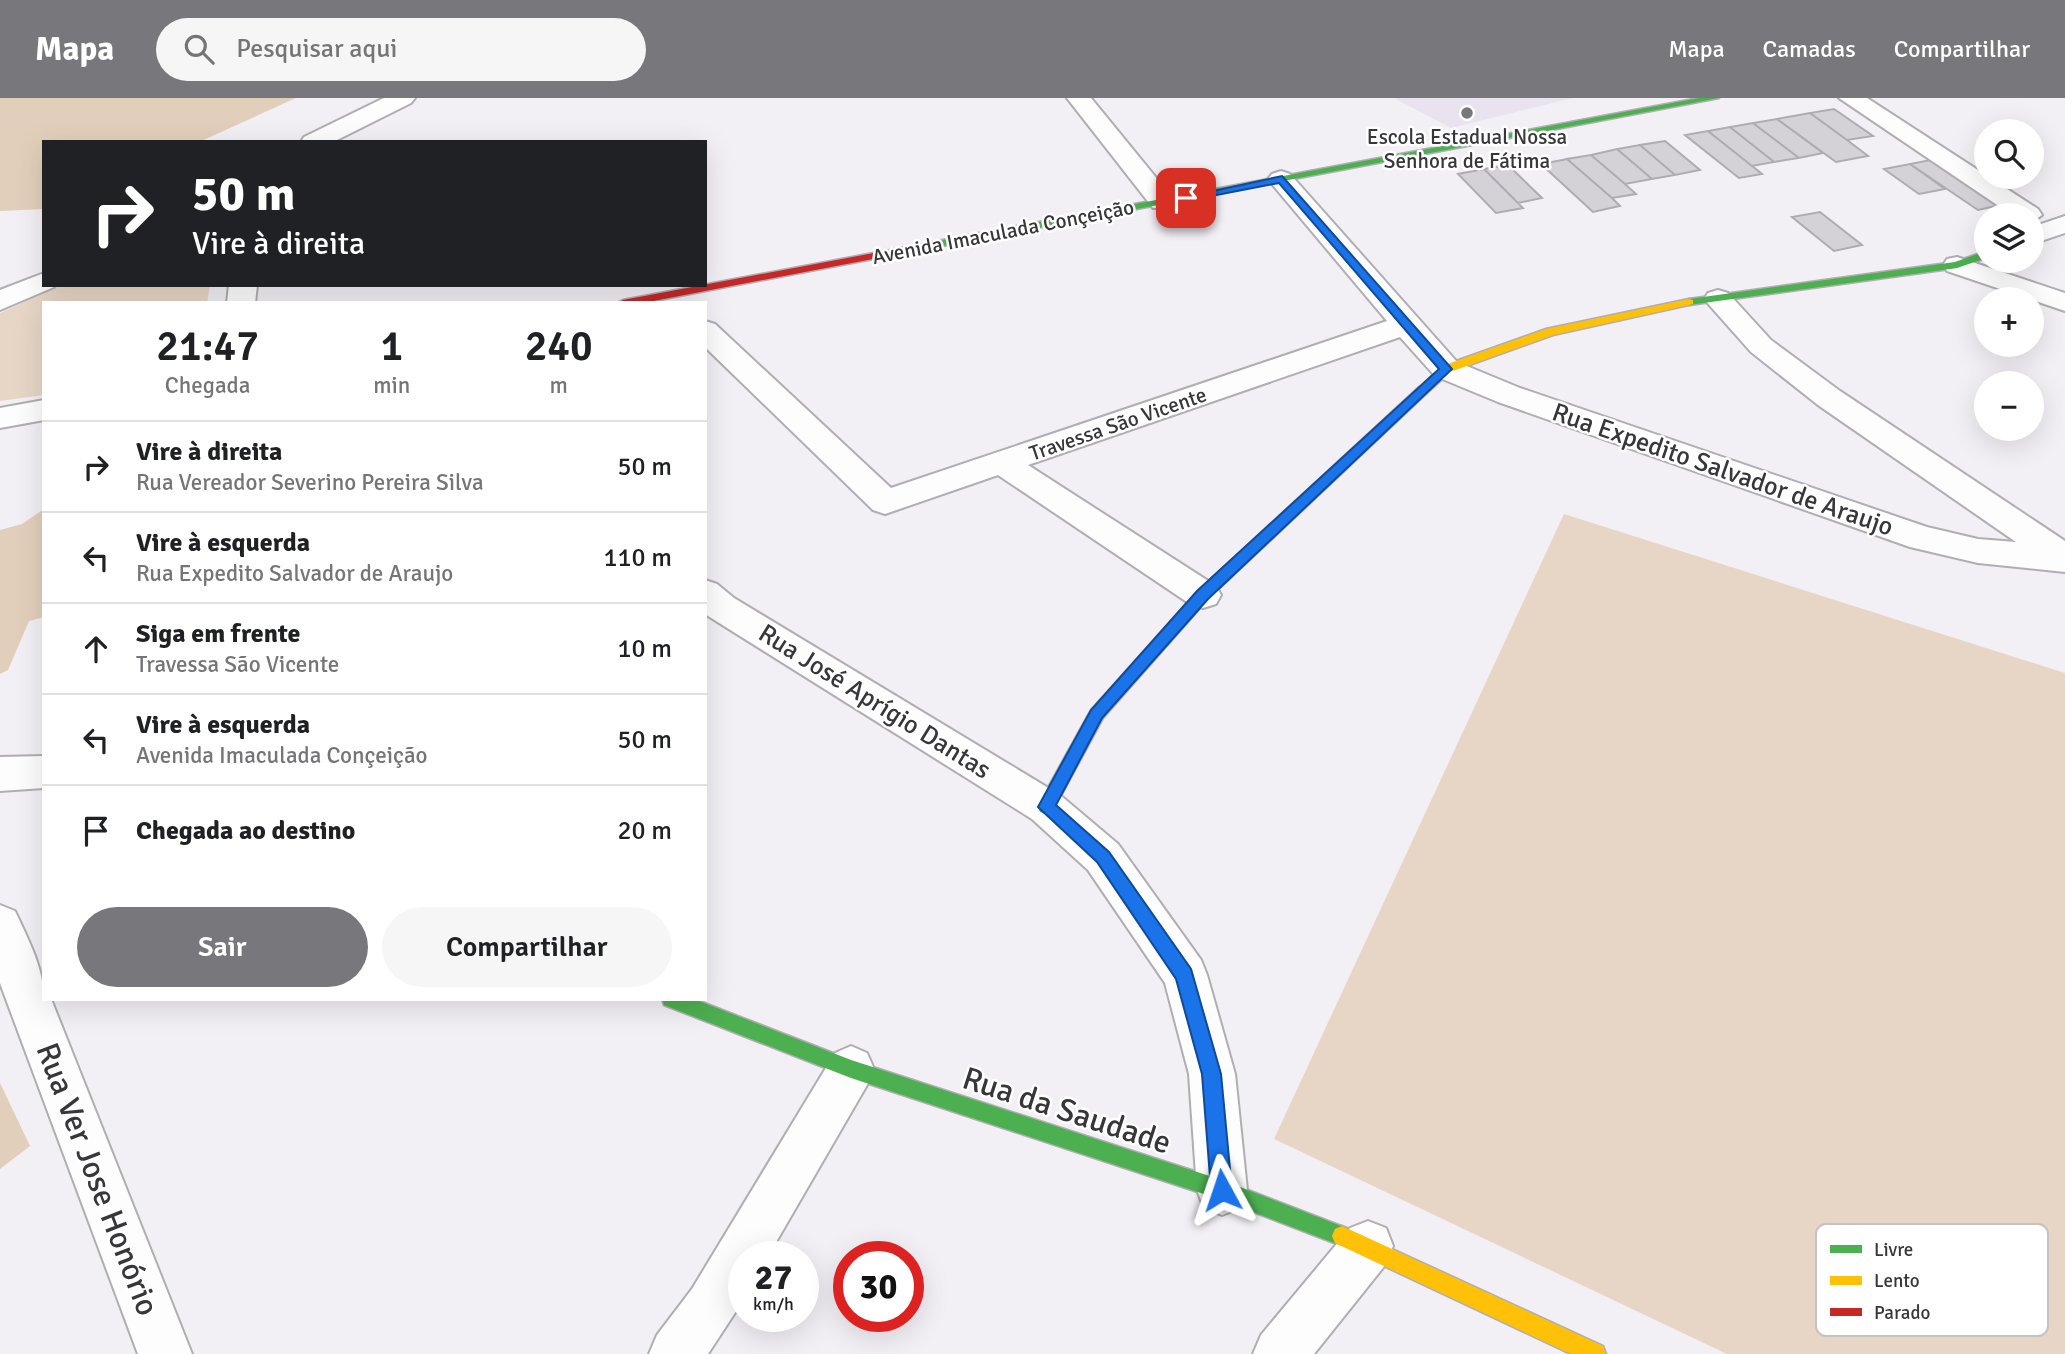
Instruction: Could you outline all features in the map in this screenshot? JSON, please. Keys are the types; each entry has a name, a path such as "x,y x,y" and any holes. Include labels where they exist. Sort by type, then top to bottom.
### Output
{"street":[{"path":"317,140 403,98"},
{"path":"1079,98 1162,202"},
{"name":"Avenida Imaculada Conçeição","path":"643,301 672,298 1714,98"},
{"path":"1851,98 2010,203"},
{"path":"1282,179 1405,325"},
{"path":"1222,1190 1212,1074 1185,975 1103,857 1046,807 1097,714 1203,595 1446,369 1550,332 1657,307 1957,265 1974,259"},
{"path":"1957,265 2065,302"},
{"path":"0,301 42,282"},
{"path":"1718,299 1761,346 1829,398 2065,558"},
{"name":"Rua Expedito Salvador de Araujo","path":"1405,325 1446,369 1509,396 1922,538 1978,551 2065,558"},
{"name":"Travessa São Vicente","path":"707,332 885,502 1004,464 1405,325"},
{"path":"0,418 42,410"},
{"path":"1004,464 1203,595"},
{"name":"Rua José Aprígio Dantas","path":"710,600 1046,807"},
{"path":"0,774 42,772"},
{"name":"Rua Ver Jose Honório","path":"0,925 166,1354"},
{"name":"Rua da Saudade","path":"676,1001 851,1069 1222,1190 1368,1246 1595,1354"},
{"path":"676,1354 710,1307 851,1069"},
{"path":"1280,1354 1368,1246"}],"shaded area":[{"path":"0,98 296,98 203,140 42,140 42,209 0,211"},
{"name":"Escola Estadual Nossa Senhora de Fátima","path":"1394,98 1573,98 1451,128"},
{"path":"57,287 210,287 207,301 42,301 42,395 0,401 0,313"},
{"path":"42,510 42,618 29,621 8,670 0,674 0,530 22,524"},
{"path":"1564,514 2065,673 2065,1354 1727,1354 1274,1139"},
{"path":"0,1083 30,1146 0,1169"}],"building":[{"path":"1834,109 1873,136 1847,140 1810,113"},
{"path":"1810,113 1868,156 1836,162 1777,119"},
{"path":"1777,119 1823,153 1799,158 1753,123"},
{"path":"1753,123 1799,158 1774,162 1730,127"},
{"path":"1730,127 1774,162 1752,166 1708,131"},
{"path":"1708,131 1762,174 1739,178 1685,135"},
{"path":"1665,141 1700,170 1675,175 1640,145"},
{"path":"1640,145 1675,175 1652,179 1617,149"},
{"path":"1617,149 1652,179 1625,184 1591,155"},
{"path":"1591,155 1636,194 1612,198 1567,159"},
{"path":"1567,159 1620,206 1593,212 1541,164"},
{"path":"1936,159 1974,184 1974,189 1982,189 2003,203 1974,203 1974,207 1910,164"},
{"path":"1910,164 1945,189 1919,194 1884,169"},
{"path":"1508,165 1542,198 1518,203 1484,169"},
{"path":"1484,169 1523,208 1496,213 1458,174"},
{"path":"1820,212 1862,245 1834,251 1792,217"}],"traffic: fast":[{"path":"895,252 1714,98"},
{"path":"1689,302 1957,265 1974,259"},
{"path":"1046,807 1097,714 1203,595 1423,390"},
{"path":"676,1001 851,1069 1222,1190 1342,1236"}],"traffic: slow":[{"path":"1423,390 1446,369 1550,332 1689,302"},
{"path":"1342,1236 1595,1354"}],"traffic: jam":[{"path":"634,301 895,252"}],"place":[{"name":"Escola Estadual Nossa Senhora de Fátima","path":"1467,113"}],"route":[{"path":"1186,198 1282,179 1405,325 1446,369 1203,595 1097,714 1046,807 1103,857 1185,975 1212,1074 1222,1190"}]}
